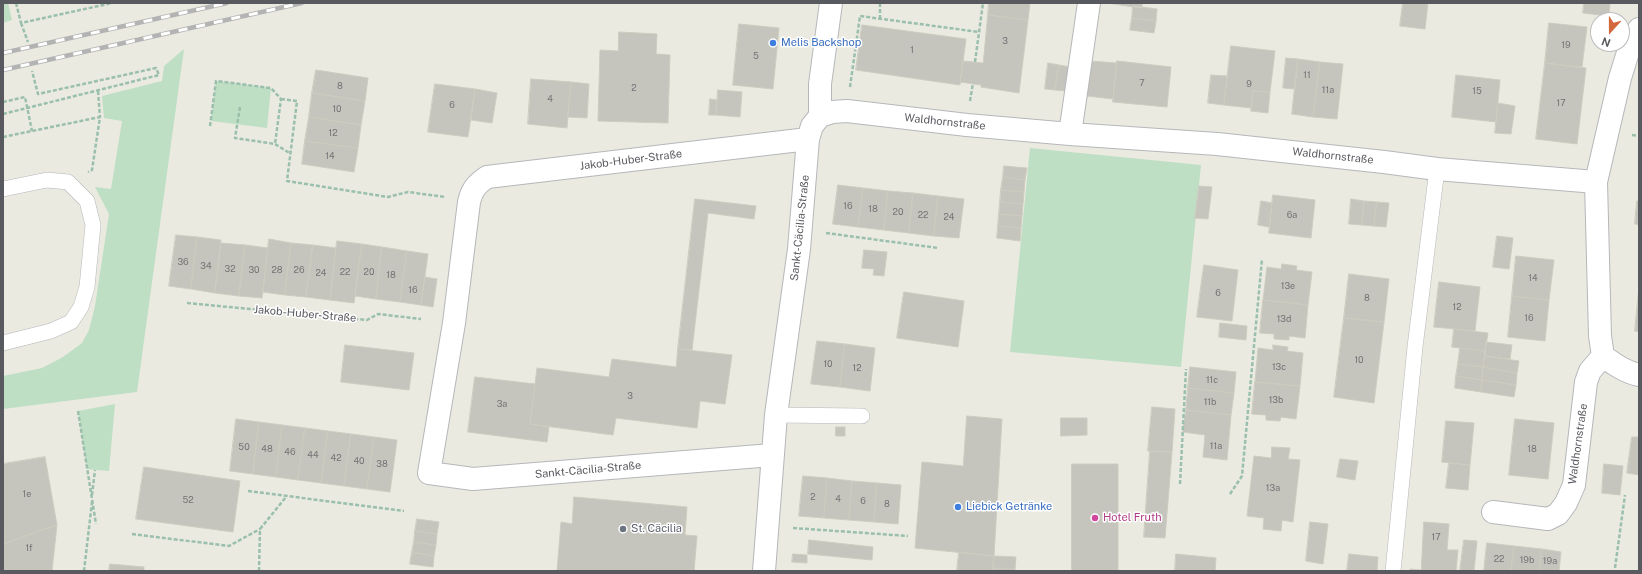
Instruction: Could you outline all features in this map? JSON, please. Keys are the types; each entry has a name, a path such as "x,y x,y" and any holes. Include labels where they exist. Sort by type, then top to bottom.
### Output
{"street":[{"path":"820,116 820,84 831,3"},
{"path":"1070,134 1088,3"},
{"path":"1639,29 1630,46 1620,78 1596,182 1600,336 1603,356 1632,374 1639,375"},
{"name":"Waldhornstraße","path":"820,116 832,112 847,111 967,125 1217,144 1437,169 1596,182"},
{"name":"Sankt-Cäcilia-Straße","path":"764,571 776,415 801,230 808,139 812,126 820,116"},
{"name":"Jakob-Huber-Straße","path":"429,473 454,323 469,202 472,192 477,184 487,177 808,139"},
{"name":"Waldhornstraße","path":"1493,512 1548,519 1558,514 1566,503 1574,485 1586,382 1590,372 1603,356"},
{"name":"Sankt-Cäcilia-Straße","path":"429,473 473,479 772,455"}],"lane":[{"path":"1393,571 1415,347 1437,169"},
{"path":"3,188 47,180 68,182 87,201 93,225 87,287 81,307 71,322 51,331 3,343"},
{"path":"776,415 862,416"}],"path":[{"path":"16,3 28,42"},
{"path":"21,23 112,3"},
{"path":"880,3 880,19"},
{"path":"975,62 983,3"},
{"path":"847,111 860,16 979,32"},
{"path":"3,114 159,75 156,68 38,94 32,71"},
{"path":"210,126 216,81 272,88 281,99 297,101 287,180 388,197 408,192 469,202"},
{"path":"92,170 100,117 98,91"},
{"path":"3,102 25,97 32,131"},
{"path":"276,144 281,99"},
{"path":"240,107 235,138 276,144 291,154"},
{"path":"3,137 100,117"},
{"path":"88,169 96,170"},
{"path":"68,182 92,170"},
{"path":"801,230 938,248"},
{"path":"1230,494 1242,476 1262,259"},
{"name":"Jakob-Huber-Straße","path":"187,303 367,320 378,314 421,319"},
{"path":"1180,484 1186,370"},
{"path":"78,411 96,524"},
{"path":"84,571 95,470"},
{"path":"248,491 404,511"},
{"path":"1615,568 1625,495"},
{"path":"132,534 229,546 260,529 286,496"},
{"path":"767,527 908,536"},
{"path":"259,571 260,529"}],"green space":[{"path":"3,3 8,3 12,20 3,23"},
{"path":"184,49 137,392 3,409 3,376 42,368 63,357 82,343 89,330 95,306 109,214 95,187 111,189 122,121 104,118 102,96 162,81 164,66"},
{"path":"216,81 271,88 267,128 211,121"},
{"path":"1030,148 1201,165 1181,367 1010,352"},
{"path":"115,404 109,471 87,469 78,411"}],"building":[{"path":"989,3 1030,3 1028,20 988,15"},
{"path":"1108,3 1142,3 1142,8"},
{"path":"1403,3 1428,3 1425,29 1400,26"},
{"path":"1584,3 1610,3 1609,12 1583,13"},
{"path":"1133,6 1157,9 1156,21 1132,18"},
{"path":"988,15 1028,20 1019,93 960,82 963,61 983,63"},
{"path":"1132,18 1156,21 1154,33 1130,30"},
{"path":"1549,23 1587,27 1582,67 1545,63"},
{"path":"739,24 779,28 773,89 733,85"},
{"path":"862,25 966,39 960,85 856,70"},
{"path":"619,32 657,34 656,54 670,55 668,123 598,121 600,50 618,51"},
{"path":"1231,46 1275,51 1270,92 1253,91 1251,108 1224,105"},
{"path":"1286,58 1298,59 1295,89 1283,88"},
{"path":"1298,59 1320,62 1313,117 1292,114"},
{"path":"1090,61 1117,63 1113,99 1087,96"},
{"path":"1117,61 1171,67 1167,107 1113,102"},
{"path":"1320,62 1343,64 1337,119 1313,117"},
{"path":"1048,63 1059,65 1055,90 1045,89"},
{"path":"1545,63 1586,68 1577,144 1536,139"},
{"path":"1059,65 1070,67 1066,91 1055,90"},
{"path":"316,70 368,78 365,101 312,93"},
{"path":"1211,75 1227,76 1224,105 1208,103"},
{"path":"1456,75 1500,80 1496,122 1452,117"},
{"path":"531,79 571,82 567,128 528,124"},
{"path":"571,82 589,84 587,118 568,117"},
{"path":"435,84 475,89 468,137 428,132"},
{"path":"475,89 497,93 492,123 471,120"},
{"path":"718,90 742,92 740,117 716,115"},
{"path":"1253,91 1270,92 1268,113 1251,111"},
{"path":"312,93 365,101 361,125 309,117"},
{"path":"710,99 717,100 716,115 709,115"},
{"path":"1498,103 1515,106 1511,134 1495,133"},
{"path":"309,117 361,125 358,148 305,141"},
{"path":"305,141 358,148 354,172 302,164"},
{"path":"1004,166 1027,168 1025,180 1003,177"},
{"path":"1003,177 1025,180 1024,192 1001,190"},
{"path":"838,185 863,188 858,227 833,224"},
{"path":"1199,186 1212,187 1208,219 1195,218"},
{"path":"863,188 888,191 884,230 858,227"},
{"path":"1001,190 1024,192 1023,204 1000,202"},
{"path":"888,191 913,193 909,233 884,230"},
{"path":"913,193 938,196 934,236 909,233"},
{"path":"1273,195 1315,200 1311,238 1269,233"},
{"path":"938,196 964,199 959,238 934,236"},
{"path":"695,199 756,206 754,219 708,213 692,350 678,349"},
{"path":"1351,199 1364,201 1362,225 1349,224"},
{"path":"1261,201 1272,203 1269,227 1258,225"},
{"path":"1364,201 1377,202 1374,226 1362,225"},
{"path":"1637,201 1639,201 1639,225 1635,224"},
{"path":"1000,202 1023,204 1022,216 999,214"},
{"path":"1377,202 1389,203 1386,227 1374,226"},
{"path":"999,214 1022,216 1021,228 998,226"},
{"path":"998,226 1021,228 1020,241 997,238"},
{"path":"176,235 197,237 191,289 169,286"},
{"path":"1497,236 1513,238 1509,269 1493,267"},
{"path":"197,237 221,240 215,293 191,289"},
{"path":"269,239 291,243 285,295 263,292"},
{"path":"337,241 362,244 354,303 330,300"},
{"path":"221,243 245,245 239,296 215,293"},
{"path":"291,243 313,245 306,297 285,295"},
{"path":"362,244 382,247 376,299 355,296"},
{"path":"245,245 268,248 262,298 239,296"},
{"path":"313,245 336,248 330,300 306,297"},
{"path":"382,247 407,251 400,302 376,299"},
{"path":"864,250 887,252 884,276 873,275 874,269 862,268"},
{"path":"407,251 428,254 421,305 400,302"},
{"path":"1516,256 1554,260 1549,300 1512,296"},
{"path":"1282,264 1297,266 1296,270 1312,272 1308,305 1263,300 1267,267 1281,269"},
{"path":"1204,265 1238,270 1232,321 1197,317"},
{"path":"1349,274 1389,279 1384,322 1344,318"},
{"path":"425,277 437,279 433,307 421,305"},
{"path":"1439,282 1480,287 1475,331 1434,327"},
{"path":"1639,287 1639,332 1635,331"},
{"path":"904,292 964,301 958,347 897,338"},
{"path":"1512,296 1549,300 1545,341 1508,337"},
{"path":"1263,300 1308,305 1305,338 1289,336 1289,340 1274,339 1274,334 1260,333"},
{"path":"1344,318 1384,322 1374,403 1334,397"},
{"path":"1220,323 1247,326 1246,340 1219,337"},
{"path":"1454,329 1488,333 1485,351 1452,347"},
{"path":"817,341 845,344 840,387 811,384"},
{"path":"1486,342 1512,345 1510,359 1485,356"},
{"path":"845,344 875,348 870,391 840,387"},
{"path":"345,345 414,353 409,390 341,382"},
{"path":"1273,345 1288,347 1287,351 1303,353 1300,386 1255,382 1258,348 1273,350"},
{"path":"1460,348 1485,351 1483,367 1458,364"},
{"path":"678,349 732,355 725,404 700,401 697,428 616,418 613,435 530,424 537,368 609,377 612,359 676,367"},
{"path":"1485,356 1519,361 1517,373 1483,367"},
{"path":"1458,364 1483,367 1482,380 1456,376"},
{"path":"1190,367 1236,372 1234,393 1188,388"},
{"path":"1483,367 1517,373 1516,385 1482,380"},
{"path":"1456,376 1482,380 1481,392 1455,388"},
{"path":"475,377 535,384 530,424 549,427 547,442 468,432"},
{"path":"1482,380 1516,385 1514,397 1481,392"},
{"path":"1255,382 1300,386 1296,419 1281,417 1280,421 1266,420 1266,415 1252,414"},
{"path":"1188,388 1234,393 1231,415 1186,410"},
{"path":"1152,407 1175,409 1172,452 1148,451"},
{"path":"1186,410 1231,415 1227,460 1203,457 1205,435 1183,432"},
{"name":"Liebick Getränke","path":"967,416 1002,419 994,556 915,548 922,462 963,466"},
{"path":"1061,418 1087,418 1087,435 1061,436"},
{"path":"236,419 259,422 253,474 230,471"},
{"path":"1515,419 1554,423 1548,479 1509,475"},
{"path":"1446,421 1474,423 1470,465 1442,462"},
{"path":"259,422 282,425 276,477 253,474"},
{"path":"282,425 305,428 298,480 276,477"},
{"path":"836,427 845,427 845,436 836,436"},
{"path":"305,428 328,431 321,483 298,480"},
{"path":"328,431 351,434 344,486 321,483"},
{"path":"351,434 374,437 367,489 344,486"},
{"path":"374,437 397,440 390,492 367,489"},
{"path":"1632,437 1639,437 1639,475 1627,473"},
{"path":"1272,447 1290,448 1288,459 1300,460 1293,522 1282,520 1281,531 1263,529 1264,518 1247,516 1254,456 1271,458"},
{"path":"1150,451 1172,452 1165,538 1144,537"},
{"path":"45,457 57,525 4,544 3,464"},
{"path":"1340,459 1358,461 1355,480 1337,477"},
{"path":"1449,463 1470,465 1468,490 1446,488"},
{"name":"Hotel Fruth","path":"1072,464 1118,464 1118,571 1072,571"},
{"path":"1604,464 1623,466 1620,495 1602,493"},
{"path":"144,467 240,481 233,532 136,519"},
{"path":"803,476 827,478 824,518 799,516"},
{"path":"827,478 852,481 849,520 824,518"},
{"path":"852,481 877,483 874,522 849,520"},
{"path":"877,483 901,485 898,524 874,522"},
{"name":"St. Cäcilia","path":"574,497 687,507 685,535 697,536 694,571 557,571 561,522 572,524"},
{"path":"417,519 439,522 437,534 415,531"},
{"path":"1310,522 1328,524 1323,564 1306,561"},
{"path":"1424,522 1449,524 1447,550 1458,550 1456,571 1410,571 1410,569 1421,570"},
{"path":"57,525 52,571 3,571 4,544"},
{"path":"415,531 437,534 436,545 414,542"},
{"path":"809,540 873,547 872,560 808,554"},
{"path":"1464,540 1477,541 1474,571 1460,571"},
{"path":"414,542 436,545 434,556 412,552"},
{"path":"1487,543 1514,546 1511,571 1484,571"},
{"path":"1514,546 1542,549 1539,571 1511,571"},
{"path":"1542,549 1561,552 1559,571 1539,571"},
{"path":"412,552 434,556 433,567 410,564"},
{"path":"959,552 994,556 993,571 957,571"},
{"path":"793,554 807,555 807,563 792,562"},
{"path":"1176,554 1216,558 1215,571 1175,571"},
{"path":"1349,554 1378,557 1377,571 1347,571"},
{"path":"994,556 1016,557 1015,569 993,568"},
{"path":"110,564 144,567 144,571 109,571"},
{"path":"993,568 1015,569 1015,571 993,571"}],"railway":[{"path":"3,53 227,3"},
{"path":"3,70 302,3"}],"place":[{"name":"Melis Backshop","path":"773,43"},
{"name":"Liebick Getränke","path":"958,507"},
{"name":"Hotel Fruth","path":"1095,518"},
{"name":"St. Cäcilia","path":"623,529"}]}
